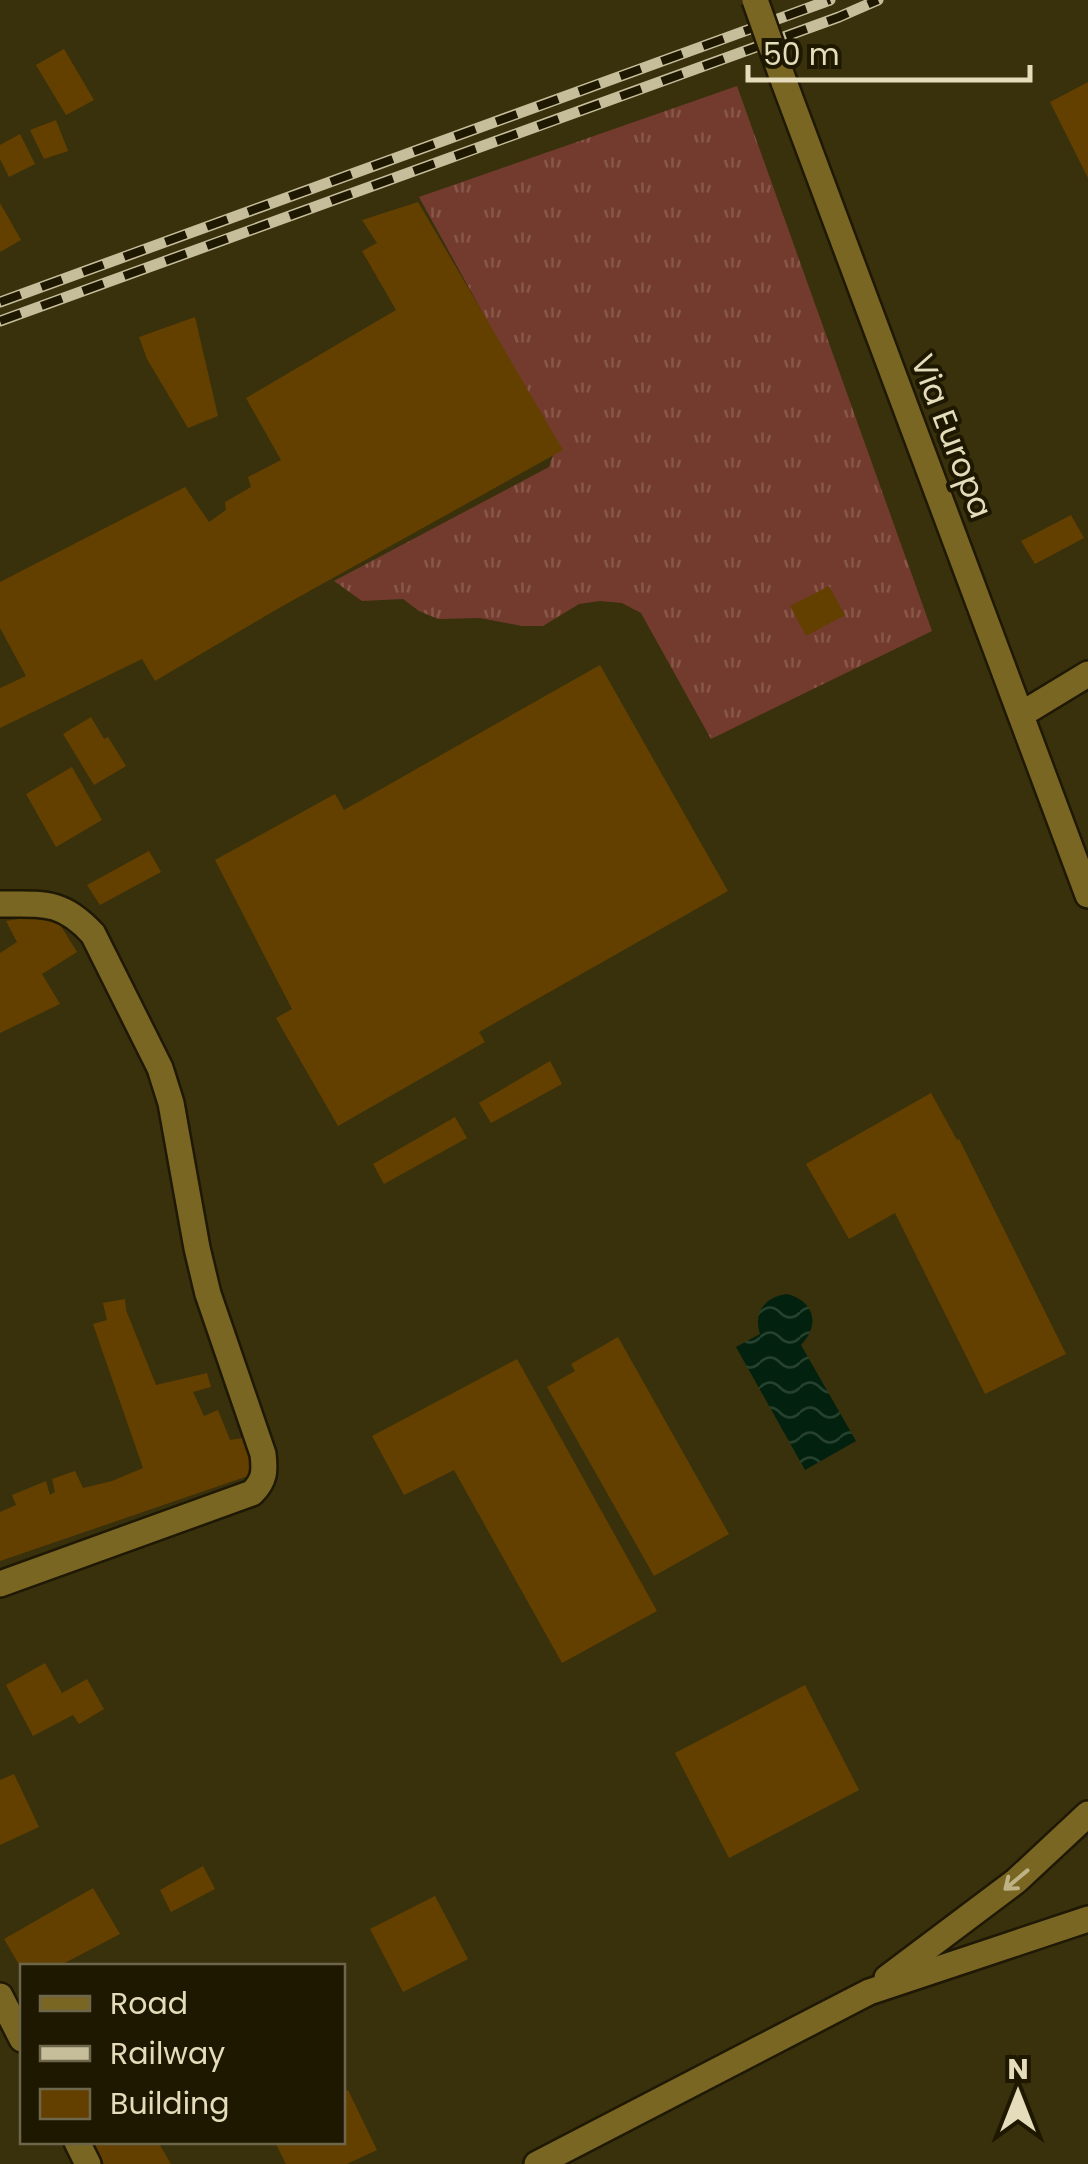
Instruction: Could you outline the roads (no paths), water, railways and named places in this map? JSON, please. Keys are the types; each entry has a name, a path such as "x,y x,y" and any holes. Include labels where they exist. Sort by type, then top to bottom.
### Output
{"street":[{"name":"Via Europa","path":"755,0 1088,896"},
{"path":"1022,714 1088,674"},
{"path":"0,904 54,906 80,919 93,934 160,1068 171,1104 208,1294 265,1469 263,1482 252,1494 0,1584"},
{"path":"869,1992 1016,1881 1088,1814"},
{"path":"537,2164 869,1992 1088,1919"},
{"path":"0,1996 20,2035"}],"water":[{"path":"787,1294 803,1302 812,1314 811,1329 801,1345 856,1441 805,1470 736,1347 760,1334 758,1319 767,1302"}],"railway":[{"path":"0,302 830,0"},
{"path":"0,321 878,0"}]}
